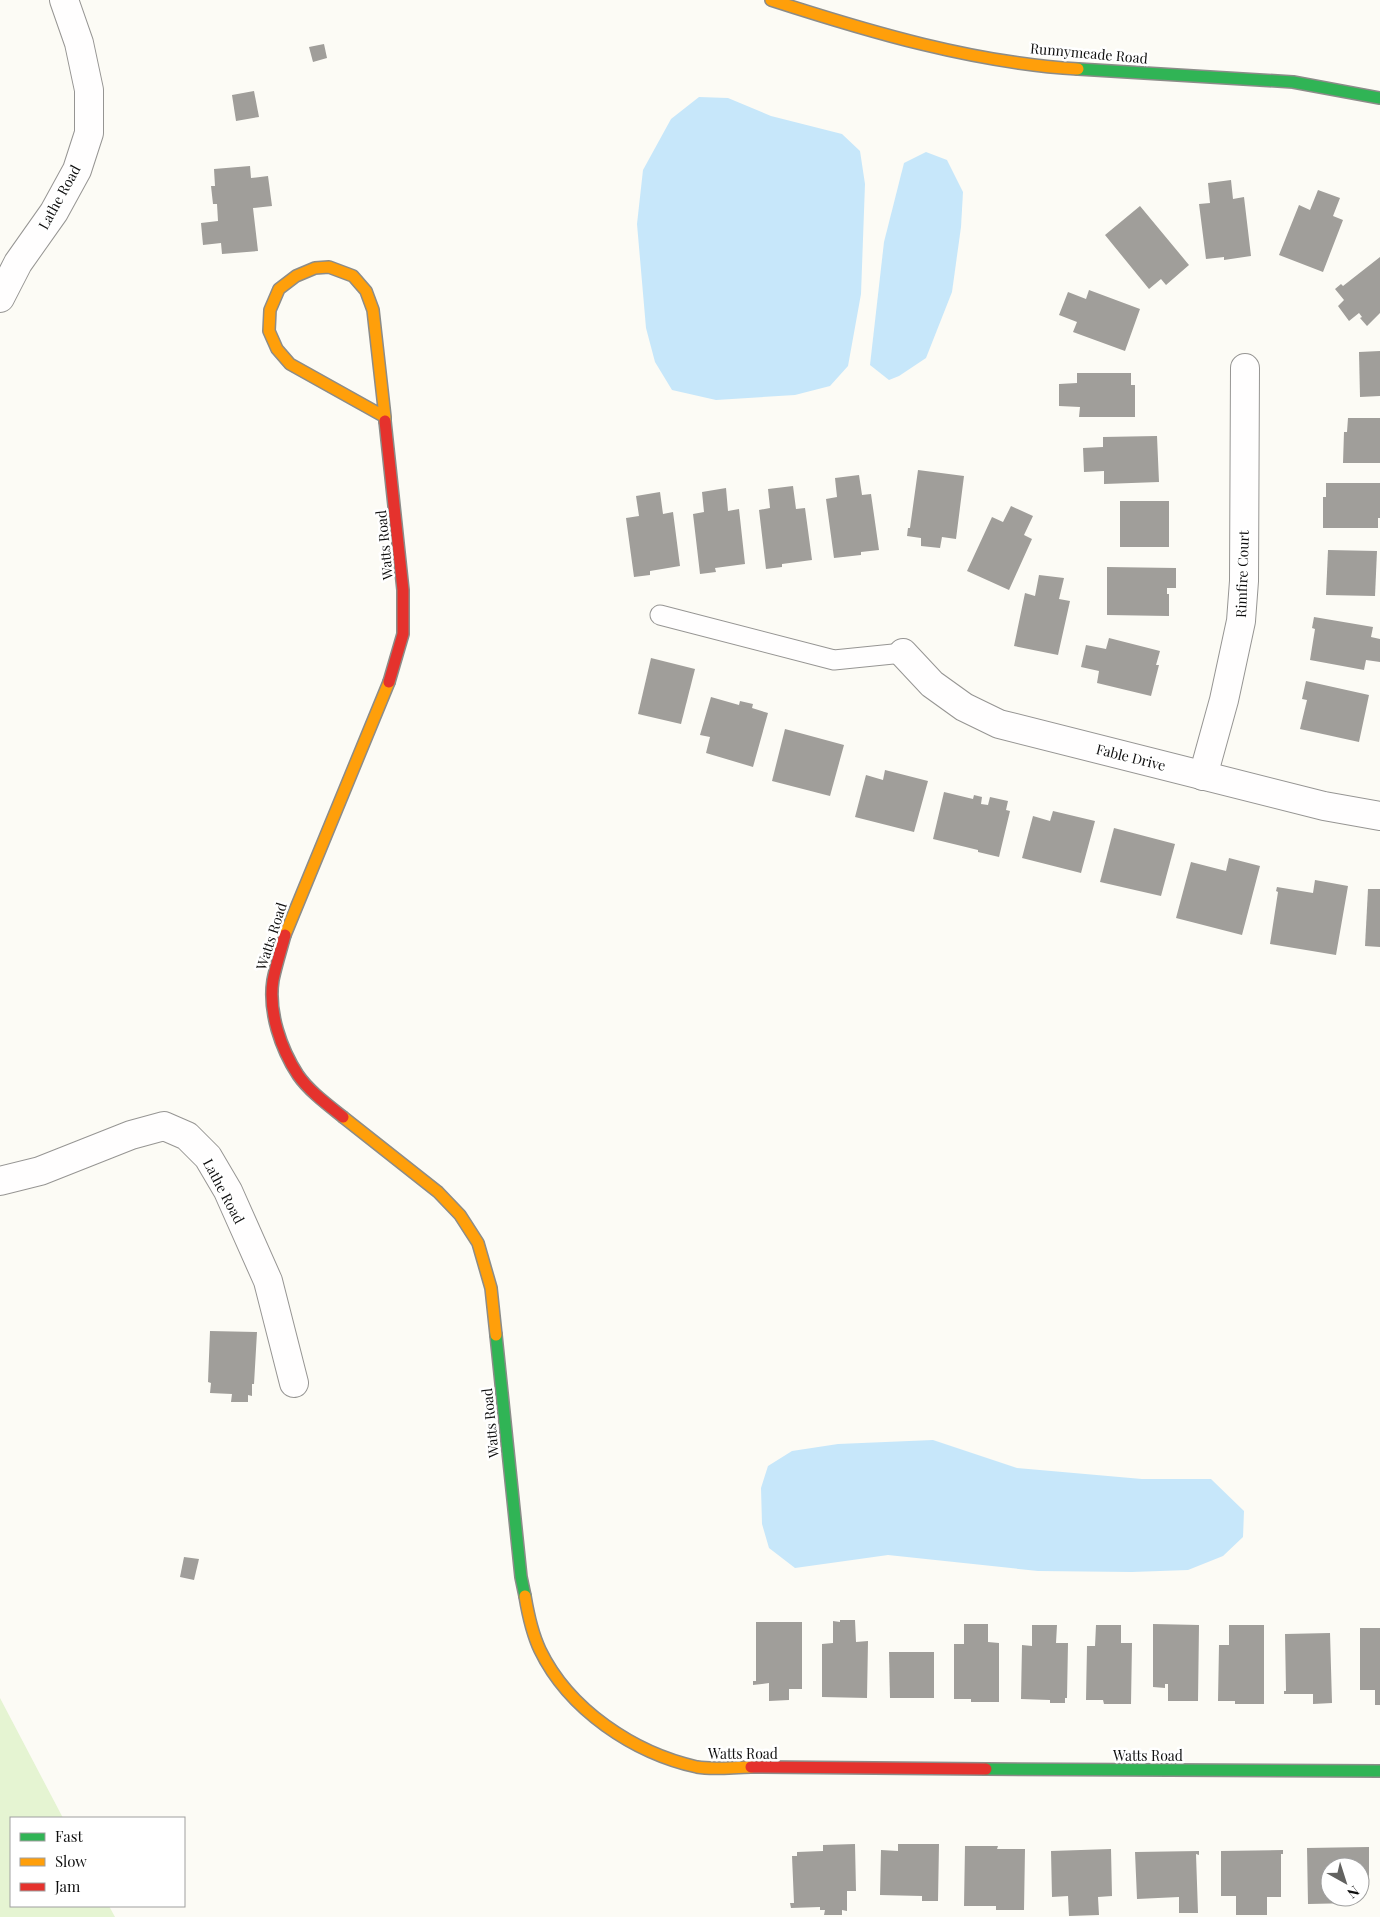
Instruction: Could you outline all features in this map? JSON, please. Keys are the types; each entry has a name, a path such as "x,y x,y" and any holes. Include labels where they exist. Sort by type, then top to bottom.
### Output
{"street":[{"name":"Lathe Road","path":"0,298 18,263 54,212 77,170 89,133 89,90 79,43 64,0"},
{"name":"Runnymeade Road","path":"771,0 851,26 955,52 1059,68 1293,82 1380,98"},
{"name":"Watts Road","path":"385,417 290,364 277,350 269,331 270,310 279,289 296,276 315,268 329,267 353,276 366,291 373,310 385,417 403,590 403,634 392,675 286,930 273,981 273,1012 284,1047 299,1076 326,1104 438,1192 460,1215 478,1243 491,1288 521,1577 531,1625 543,1658 565,1689 591,1714 626,1737 660,1755 699,1768 1380,1771"},
{"name":"Rimfire Court","path":"1203,776 1224,700 1241,621 1244,581 1245,368"},
{"name":"Fable Drive","path":"903,653 932,684 948,696 964,707 999,724 1324,806 1380,816"},
{"name":"Lathe Road","path":"0,1181 40,1171 131,1135 164,1126 187,1136 208,1157 228,1191 268,1281 294,1383"}],"lane":[{"path":"660,615 834,660 903,653"}],"green space":[{"path":"0,1698 62,1817 10,1817 10,1907 110,1907 115,1917 0,1917"}],"water":[{"path":"699,97 728,98 771,116 842,134 860,151 865,184 861,294 848,366 830,386 795,395 716,400 672,390 655,362 646,328 637,224 643,170 671,119"},
{"path":"926,152 947,160 963,192 961,227 952,292 926,358 899,376 889,380 870,365 884,242 904,163"},
{"path":"933,1440 1017,1468 1142,1479 1211,1479 1244,1511 1243,1537 1223,1556 1188,1570 1132,1572 1038,1571 888,1555 795,1568 769,1548 762,1524 761,1488 768,1466 792,1451 838,1444"}],"building":[{"path":"324,44 327,58 313,62 309,47"},
{"path":"254,91 259,117 236,121 232,95"},
{"path":"250,166 251,178 268,176 272,206 253,208 258,251 222,254 221,243 203,245 201,223 218,221 217,204 213,204 211,186 215,186 214,169"},
{"path":"1231,180 1233,199 1244,197 1251,256 1224,260 1224,257 1206,259 1199,204 1210,203 1208,183"},
{"path":"1318,190 1340,198 1333,216 1343,220 1323,272 1279,255 1299,205 1310,210"},
{"path":"1140,206 1189,265 1166,285 1161,279 1149,289 1105,235"},
{"path":"1380,257 1380,313 1367,326 1360,318 1362,317 1359,313 1349,321 1338,306 1344,300 1335,289 1341,284 1343,286"},
{"path":"1089,290 1140,309 1125,351 1073,332 1077,322 1059,315 1068,292 1086,299"},
{"path":"1380,351 1380,396 1360,397 1359,352"},
{"path":"1077,373 1131,373 1131,385 1135,385 1135,417 1079,417 1080,407 1059,406 1059,384 1077,383"},
{"path":"1348,418 1380,418 1380,463 1343,463 1344,432 1347,432"},
{"path":"1157,436 1159,482 1104,484 1104,471 1084,472 1083,448 1103,447 1103,437"},
{"path":"918,470 964,476 956,539 942,537 940,548 921,546 921,538 907,536 908,528 910,528"},
{"path":"859,475 862,495 871,494 879,550 861,552 861,555 834,558 826,499 837,497 835,478"},
{"path":"1326,483 1380,483 1380,518 1378,518 1378,528 1323,528 1323,497 1326,497"},
{"path":"793,486 796,509 805,508 812,560 782,564 782,567 766,569 759,510 770,508 768,489"},
{"path":"726,488 728,511 739,509 745,564 715,568 716,572 700,574 693,514 704,512 702,492"},
{"path":"660,492 663,514 673,512 680,566 650,571 650,575 634,577 626,518 639,516 636,496"},
{"path":"1120,501 1169,501 1169,547 1120,547"},
{"path":"1011,506 1033,516 1024,535 1032,539 1009,590 967,571 992,517 1003,522"},
{"path":"1328,550 1377,551 1375,596 1326,595"},
{"path":"1107,567 1176,568 1176,588 1167,588 1167,594 1169,594 1169,616 1107,615"},
{"path":"1039,575 1064,578 1059,599 1070,601 1058,655 1014,646 1025,593 1035,596"},
{"path":"1314,617 1373,627 1371,637 1380,639 1380,662 1366,660 1364,670 1310,660 1315,629 1312,628"},
{"path":"1109,638 1160,651 1156,665 1159,665 1151,696 1097,683 1099,671 1081,667 1086,645 1106,649"},
{"path":"651,658 695,669 681,724 638,714"},
{"path":"1306,681 1369,695 1359,742 1300,729 1307,700 1302,699"},
{"path":"711,697 739,705 740,701 753,704 752,708 768,713 753,767 706,753 710,737 700,735"},
{"path":"785,729 844,745 830,796 772,781"},
{"path":"885,770 928,781 914,832 855,817 866,775 883,780"},
{"path":"944,792 973,799 974,795 982,797 981,804 988,805 990,797 1008,801 1006,810 1010,811 999,857 933,839"},
{"path":"1053,811 1095,821 1081,873 1022,858 1033,816 1050,821"},
{"path":"1114,828 1175,844 1161,896 1100,882"},
{"path":"1229,858 1260,866 1242,935 1176,918 1191,862 1226,871"},
{"path":"1315,880 1348,886 1336,955 1270,944 1278,892 1276,891 1277,887 1313,893"},
{"path":"1368,889 1380,889 1380,947 1365,946"},
{"path":"210,1331 257,1332 254,1384 252,1384 252,1396 248,1395 248,1402 231,1402 232,1394 210,1393 211,1383 208,1382"},
{"path":"184,1557 199,1559 194,1580 180,1577"},
{"path":"840,1620 855,1620 856,1642 868,1641 867,1698 822,1697 822,1644 833,1643 833,1621 840,1622"},
{"path":"756,1622 802,1622 802,1689 789,1689 789,1700 769,1701 769,1683 753,1685 753,1681 756,1681"},
{"path":"964,1624 988,1624 988,1642 999,1643 999,1702 971,1702 971,1699 954,1699 954,1644 964,1644"},
{"path":"1153,1624 1199,1625 1198,1701 1168,1701 1168,1684 1165,1684 1165,1688 1153,1687"},
{"path":"1032,1625 1057,1625 1056,1643 1068,1643 1067,1698 1065,1698 1065,1703 1050,1703 1050,1700 1021,1699 1022,1645 1032,1646"},
{"path":"1096,1625 1121,1625 1121,1643 1132,1643 1131,1704 1104,1704 1103,1700 1086,1700 1087,1646 1095,1646"},
{"path":"1229,1625 1264,1625 1264,1704 1235,1704 1235,1701 1218,1701 1219,1645 1229,1645"},
{"path":"1360,1628 1380,1628 1380,1705 1375,1705 1375,1690 1360,1690"},
{"path":"1330,1633 1332,1703 1313,1704 1313,1694 1284,1694 1284,1691 1286,1691 1285,1634"},
{"path":"889,1652 934,1652 934,1698 890,1698"},
{"path":"855,1844 856,1891 847,1891 847,1911 842,1910 842,1915 824,1915 825,1910 820,1910 820,1907 791,1908 790,1903 794,1903 792,1856 797,1856 797,1852 823,1851 823,1845"},
{"path":"898,1844 939,1844 938,1901 922,1901 922,1896 880,1895 881,1850 898,1851"},
{"path":"965,1846 998,1846 997,1849 1025,1849 1024,1910 996,1910 996,1906 964,1906"},
{"path":"1369,1847 1369,1857 1320,1857 1320,1904 1308,1904 1307,1848"},
{"path":"1111,1849 1112,1896 1098,1897 1099,1915 1069,1916 1068,1896 1052,1897 1051,1851"},
{"path":"1283,1850 1283,1854 1281,1854 1281,1897 1267,1897 1267,1915 1236,1915 1236,1896 1221,1896 1221,1851"},
{"path":"1199,1851 1199,1855 1196,1854 1198,1913 1179,1913 1179,1897 1137,1899 1135,1852"}],"traffic: fast":[{"path":"1078,69 1293,82 1380,98"},
{"path":"496,1335 521,1577 525,1596"},
{"path":"986,1769 1380,1771"}],"traffic: slow":[{"path":"771,0 884,34 961,53 1039,66 1078,69"},
{"path":"385,417 290,364 277,349 269,331 270,310 279,289 296,276 315,268 329,267 353,276 366,291 373,310 385,417 385,421"},
{"path":"285,935 389,682"},
{"path":"343,1117 438,1192 460,1215 478,1243 491,1288 496,1335"},
{"path":"525,1596 535,1637 552,1672 568,1692 606,1726 627,1740 650,1751 697,1767 751,1767"}],"traffic: jam":[{"path":"385,421 403,590 403,634 389,682"},
{"path":"285,935 273,980 272,1005 277,1030 286,1054 302,1081 343,1117"},
{"path":"751,1767 986,1769"}]}
